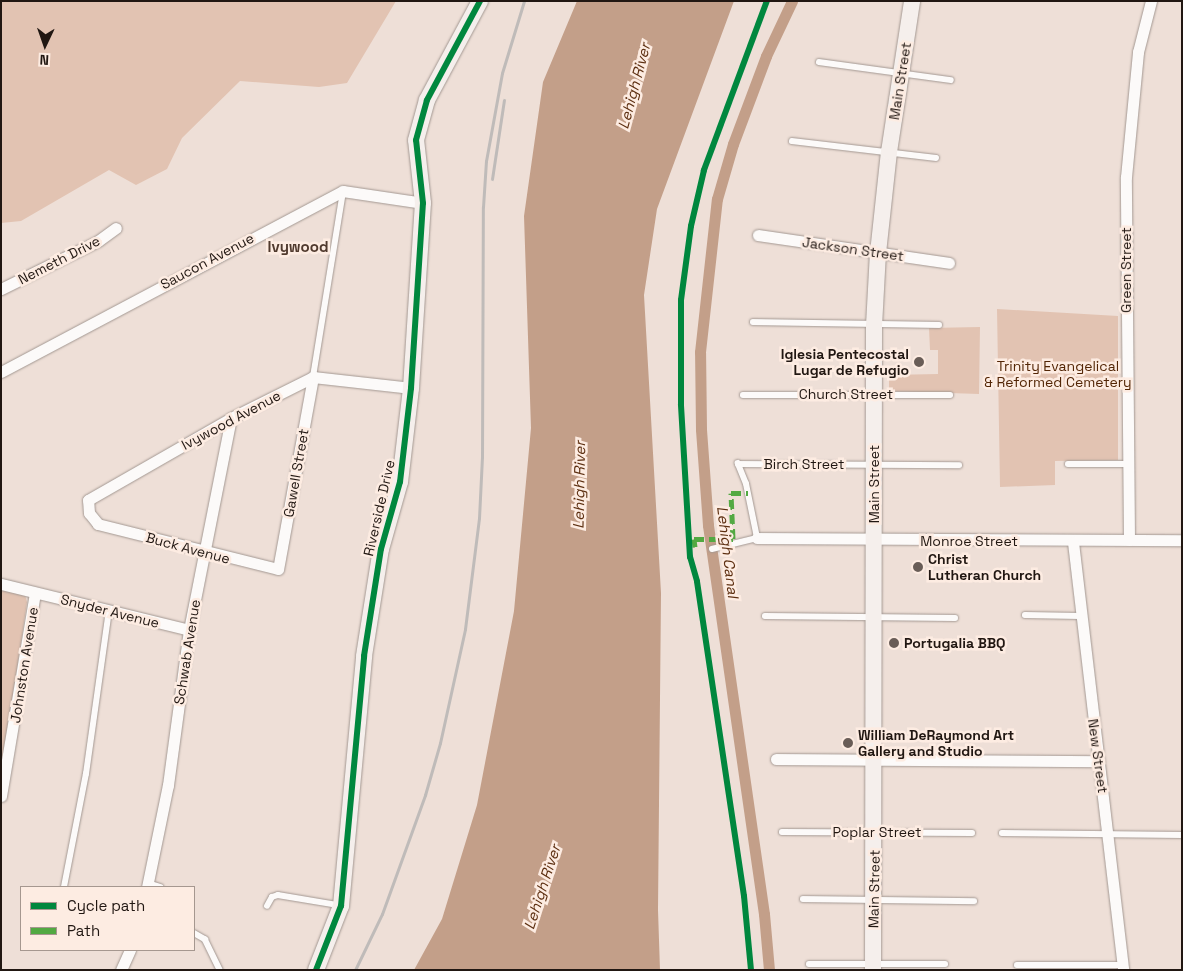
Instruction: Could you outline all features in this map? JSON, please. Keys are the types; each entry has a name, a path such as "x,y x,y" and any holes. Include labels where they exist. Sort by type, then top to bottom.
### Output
{"street":[{"name":"Riverside Drive","path":"316,970 340,906 364,656 381,549 400,482 411,388 423,204 416,140 427,100 480,1"},
{"name":"Main Street","path":"873,967 876,760 874,326 878,254 889,152 912,1"},
{"name":"Green Street","path":"1129,540 1127,160 1138,52 1151,1"},
{"path":"343,191 423,204"},
{"name":"Saucon Avenue","path":"1,372 343,191"},
{"name":"Nemeth Drive","path":"1,289 98,242 116,228"},
{"name":"Jackson Street","path":"758,235 949,263"},
{"path":"313,376 411,388"},
{"name":"Ivywood Avenue","path":"98,524 89,513 88,500 231,418 313,376"},
{"name":"Gawell Street","path":"278,569 313,376"},
{"name":"Schwab Avenue","path":"148,885 168,785 189,630 231,418"},
{"name":"Buck Avenue","path":"98,524 278,569"},
{"name":"Monroe Street","path":"757,538 1073,542 1182,540"},
{"name":"New Street","path":"1073,542 1080,616 1109,835 1123,967"},
{"name":"Snyder Avenue","path":"1,584 189,630"},
{"name":"Johnston Avenue","path":"1,796 35,593"},
{"path":"776,759 1099,761"},
{"path":"121,970 130,951"}],"lane":[{"path":"819,62 950,80"},
{"path":"792,141 936,158"},
{"path":"313,376 343,191"},
{"path":"753,322 874,326 939,324"},
{"name":"Church Street","path":"743,394 950,395"},
{"name":"Birch Street","path":"757,538 746,484 738,464 959,465"},
{"path":"1068,464 1128,464"},
{"path":"712,549 757,538"},
{"path":"64,886 89,756 109,611"},
{"path":"1025,615 1080,616"},
{"path":"765,616 955,618"},
{"name":"Poplar Street","path":"782,832 972,832"},
{"path":"1002,833 1182,835"},
{"path":"267,906 272,896 278,895 340,906"},
{"path":"803,900 974,902"},
{"path":"195,934 204,939 220,970"},
{"path":"809,964 873,967 944,964"},
{"path":"1017,965 1123,967"}],"green space":[{"path":"1,1 396,1 347,83 319,87 240,81 182,138 167,169 136,185 109,170 21,221 1,223"},
{"name":"Trinity Evangelical & Reformed Cemetery","path":"997,309 1118,316 1118,460 1055,461 1055,485 1000,487"},
{"path":"980,327 979,394 889,391 889,375 938,374 938,350 930,350 929,328"},
{"path":"1,589 25,595 27,602 1,776"}],"water":[{"name":"Lehigh River","path":"577,1 734,1 657,209 644,295 661,593 658,910 660,970 414,970 442,919 477,805 514,611 531,428 524,216 543,82"}],"waterway":[{"name":"Lehigh Canal","path":"769,970 764,914 708,525 701,429 700,352 717,199 733,144 766,56 792,1"}],"railway":[{"path":"355,970 382,914 425,795 440,743 465,629 479,518 482,457 483,207 486,161 502,73 524,1"},
{"path":"492,179 504,100"}],"marked path":[{"path":"695,547 694,539 733,539 731,493 748,493"}],"cycle path":[{"path":"316,970 341,906 364,656 381,549 400,482 411,388 423,203 416,140 427,100 480,1"},
{"path":"751,970 744,896 697,581 690,557 681,404 681,300 691,226 704,170 767,1"}],"place":[{"name":"Iglesia Pentecostal Lugar de Refugio","path":"919,362"},
{"name":"Christ Lutheran Church","path":"918,567"},
{"name":"Portugalia BBQ","path":"894,643"},
{"name":"William DeRaymond Art Gallery and Studio","path":"848,743"}],"district":[{"name":"Ivywood","path":"298,247"}]}
